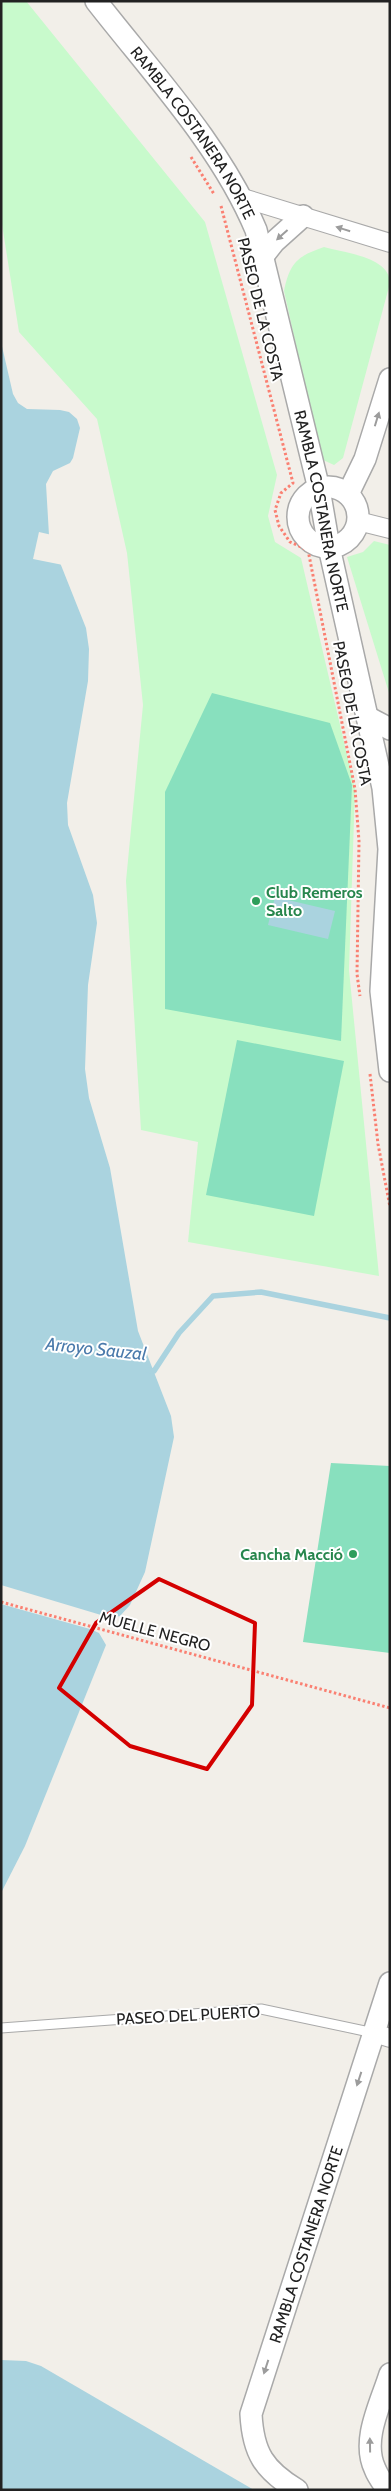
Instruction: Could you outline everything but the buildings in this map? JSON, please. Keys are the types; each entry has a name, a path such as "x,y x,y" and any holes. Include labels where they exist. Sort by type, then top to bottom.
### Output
{"street":[{"name":"RAMBLA COSTANERA NORTE","path":"96,1 215,153 243,198 256,230 263,256 318,489"},
{"path":"243,198 390,243"},
{"path":"263,256 274,242 303,216"},
{"path":"348,494 365,460 390,379"},
{"path":"332,487 348,494 357,508 358,521 356,529 345,542 329,547 311,542 300,527 299,508 303,500 318,489 332,487"},
{"path":"358,521 390,529"},
{"name":"RAMBLA COSTANERA NORTE","path":"329,547 367,717 381,747 386,783 389,848 381,991 390,1071"},
{"path":"367,717 390,729"},
{"name":"RAMBLA COSTANERA NORTE","path":"297,2490 264,2463 252,2438 251,2414 382,2035 390,1983"},
{"path":"388,2490 374,2469 370,2451 370,2437 390,2374"}],"lane":[{"name":"PASEO DEL PUERTO","path":"1,2028 261,2010 382,2035"}],"path":[{"path":"190,156 215,196"},
{"name":"PASEO DE LA COSTA","path":"221,204 293,483 281,493 275,510 279,526 290,542 308,550 356,789 359,841 357,974 361,1002"},
{"path":"369,1068 378,1144 390,1206"},
{"name":"MUELLE NEGRO","path":"1,1602 390,1708"}],"highlighted area":[{"path":"159,1579 255,1623 252,1705 207,1769 130,1746 59,1688 96,1623"}],"green space":[{"path":"1,1 26,1 205,222 277,475 268,516 275,542 301,558 355,789 349,970 379,1276 188,1242 198,1142 141,1130 126,881 143,705 127,553 97,419 19,332 1,218"},
{"path":"324,247 354,254 375,262 383,267 388,274 390,283 343,458 334,465 321,459 284,291 289,273 296,262 302,257"},
{"path":"374,541 390,545 390,696 347,557 363,552"},
{"name":"Club Remeros Salto","path":"212,693 330,723 352,785 341,1041 165,1009 165,792"},
{"path":"237,1040 344,1061 314,1216 206,1195"},
{"name":"Cancha Macció","path":"331,1463 390,1466 390,1653 303,1642"}],"water":[{"path":"1,342 13,394 18,403 27,409 69,412 77,419 80,428 73,458 70,463 53,471 46,484 49,535 86,628 89,649 88,681 67,803 68,825 93,895 97,923 88,985 85,1069 89,1098 110,1168 138,1331 171,1416 174,1437 145,1572 130,1605 120,1616 111,1618 1,1585"},
{"path":"275,897 335,911 328,939 268,925"},
{"path":"1,1604 90,1629 99,1633 106,1645 25,1846 1,1893"},
{"path":"1,2360 26,2361 41,2366 254,2490 1,2490"}],"pier":[{"path":"39,532 52,535 63,565 33,559"}],"waterway":[{"name":"Arroyo Sauzal","path":"148,1370 154,1371 179,1333 213,1296 261,1292 390,1318"}],"place":[{"name":"Club Remeros Salto","path":"256,901"},
{"name":"Cancha Macció","path":"353,1554"}]}
